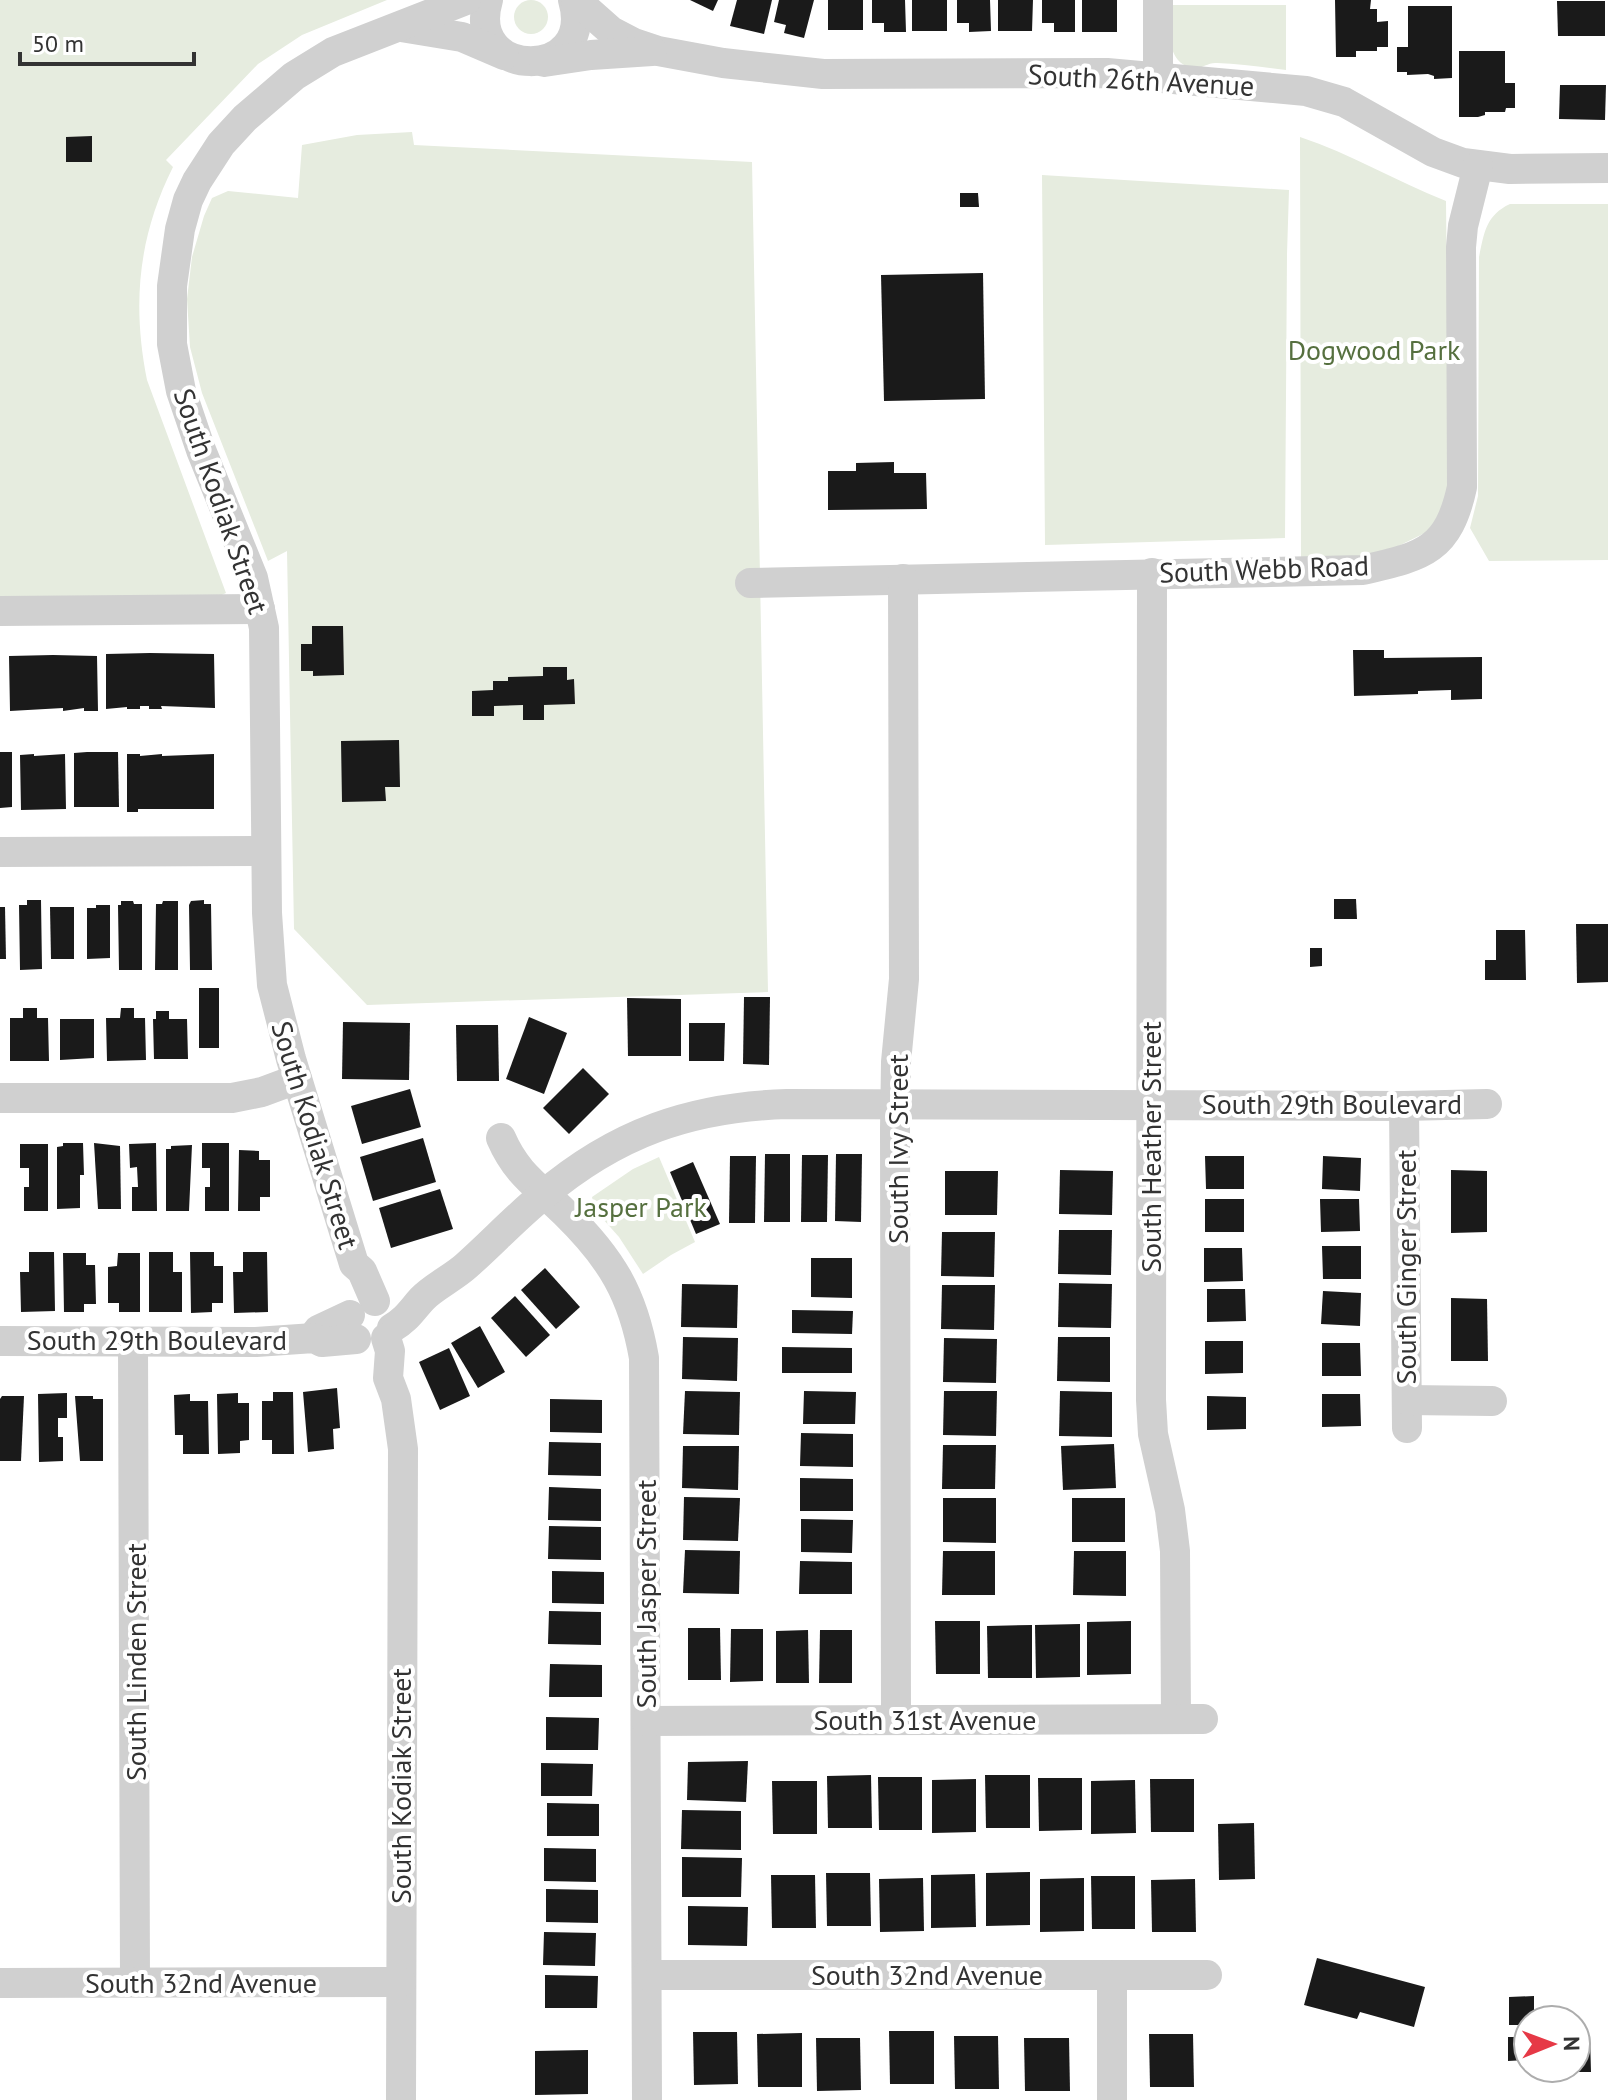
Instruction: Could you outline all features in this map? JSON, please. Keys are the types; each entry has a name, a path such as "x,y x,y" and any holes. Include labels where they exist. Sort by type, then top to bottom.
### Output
{"street":[{"name":"South Kodiak Street","path":"401,2100 403,1449 396,1399 388,1378 390,1351 369,1322 351,1273 354,1264 278,1011 269,959 264,643 260,609 253,578 201,450 181,391 172,344 171,311 180,229 197,181 221,144 264,99 333,52 466,0"},
{"path":"488,0 486,29 494,45 522,59 559,53 570,40 576,20 574,0"},
{"name":"South 26th Avenue","path":"574,0 611,31 658,51"},
{"path":"1158,0 1158,77"},
{"name":"South Kodiak Street","path":"399,27 462,37 522,59"},
{"name":"South 26th Avenue","path":"522,59 658,51 758,68 823,74 1107,73 1158,77 1321,95 1344,102 1433,152 1478,166 1510,169 1608,168"},
{"name":"South Webb Road","path":"750,583 1363,570 1418,555 1438,543 1457,508 1462,487 1461,247 1478,166"},
{"name":"South Heather Street","path":"1152,573 1151,1400 1153,1434 1170,1510 1190,1719"},
{"name":"South Ivy Street","path":"896,1720 895,1104 904,979 903,579"},
{"path":"0,611 260,609"},
{"path":"0,852 266,851"},
{"path":"0,1098 232,1098 262,1092 297,1079"},
{"name":"South 29th Boulevard","path":"0,1341 256,1342 314,1338 318,1330 369,1322 418,1308 422,1299 464,1268 544,1194 587,1161 620,1143 691,1114 746,1105 1487,1104"},
{"name":"South Ginger Street","path":"1404,1106 1407,1414 1492,1401"},
{"name":"South Jasper Street","path":"501,1138 517,1169 598,1248 627,1292 640,1332 646,1380 647,2100"},
{"name":"South Linden Street","path":"133,1342 135,1982"},
{"name":"South 31st Avenue","path":"646,1721 1190,1719"},
{"name":"South 32nd Avenue","path":"647,1975 1207,1975"},
{"path":"1112,1975 1112,2100"},
{"name":"South 32nd Avenue","path":"0,1983 401,1982"}],"green space":[{"path":"0,0 387,0 302,35 258,64 166,160 173,167 152,219 141,271 142,352 147,380 226,593 213,599 0,601"},
{"path":"531,0 543,5 548,17 543,29 531,34 519,29 514,17 519,5"},
{"path":"1169,5 1286,5 1286,70 1217,63 1197,68 1184,65 1173,52"},
{"path":"412,132 414,145 752,162 768,992 367,1005 294,929 287,551 268,561 202,393 190,347 187,299 192,257 212,198 228,191 298,198 302,145 357,135"},
{"name":"Dogwood Park","path":"1300,137 1446,201 1449,500 1431,530 1372,559 1301,564"},
{"path":"1042,175 1289,190 1285,538 1045,545"},
{"name":"Dogwood Park","path":"1510,204 1608,204 1608,560 1489,561 1470,528 1478,496 1479,257 1491,219"},
{"name":"Jasper Park","path":"659,1157 695,1242 643,1274 619,1237 595,1210 592,1197 633,1169"}],"building":[{"path":"690,0 718,0 713,11"},
{"path":"737,0 772,0 764,34 730,26"},
{"path":"779,0 814,0 804,38 784,33 786,25 774,22"},
{"path":"828,0 863,0 863,30 828,30"},
{"path":"872,0 905,0 906,32 884,32 884,23 872,23"},
{"path":"912,0 947,0 947,31 912,31"},
{"path":"957,0 990,0 991,31 969,32 969,23 957,23"},
{"path":"998,0 1033,0 1032,31 998,31"},
{"path":"1042,0 1075,0 1075,32 1054,32 1054,23 1042,23"},
{"path":"1082,0 1117,0 1117,32 1082,32"},
{"path":"1335,0 1371,0 1370,9 1377,9 1377,22 1388,21 1388,47 1377,47 1377,51 1356,51 1356,57 1336,57"},
{"path":"1557,1 1605,1 1605,36 1558,36"},
{"path":"1408,6 1452,6 1452,78 1434,79 1428,74 1397,72 1397,47 1408,47"},
{"path":"1459,51 1505,51 1505,83 1515,83 1515,108 1506,108 1505,112 1485,112 1485,115 1478,117 1459,117"},
{"path":"1560,85 1606,85 1605,120 1559,119"},
{"path":"92,136 92,162 66,162 66,137"},
{"path":"960,193 978,193 979,207 960,207"},
{"path":"983,273 985,399 884,401 881,275"},
{"path":"894,462 894,473 926,473 927,509 828,510 828,471 856,471 856,463"},
{"path":"312,626 343,626 344,675 313,676 313,671 301,671 301,644 312,644"},
{"path":"1353,650 1384,650 1384,658 1482,657 1482,699 1451,700 1451,690 1354,696"},
{"path":"106,654 214,654 215,708 161,706 162,709 149,709 149,706 140,706 140,709 106,709"},
{"path":"9,656 97,656 98,711 84,711 84,708 63,711 63,708 10,711"},
{"path":"543,667 567,667 567,680 574,679 575,704 544,705 544,720 523,720 523,705 494,706 494,716 472,716 472,691 493,690 493,681 508,681 508,677 543,676"},
{"path":"399,740 400,787 385,787 386,801 342,802 341,741"},
{"path":"0,752 12,752 12,807 0,808"},
{"path":"118,752 119,807 74,807 74,753"},
{"path":"65,754 66,809 21,810 20,755"},
{"path":"127,754 214,754 214,809 138,809 138,812 127,812"},
{"path":"1334,899 1356,899 1357,919 1334,919"},
{"path":"27,900 41,900 42,969 20,970 19,905 27,905"},
{"path":"204,900 204,904 211,904 212,970 190,970 189,905 191,901"},
{"path":"121,901 142,904 142,970 119,970 118,905"},
{"path":"178,901 178,970 155,970 156,904"},
{"path":"96,905 110,905 110,958 87,959 87,908 96,908"},
{"path":"0,907 5,907 6,959 0,959"},
{"path":"50,907 74,907 74,959 51,959"},
{"path":"1576,924 1608,924 1608,982 1577,983"},
{"path":"1496,930 1525,930 1526,980 1485,980 1485,960 1496,960"},
{"path":"1310,948 1322,948 1322,966 1310,967"},
{"path":"199,988 219,988 219,1048 199,1048"},
{"path":"744,997 770,997 769,1065 743,1064"},
{"path":"627,998 681,999 681,1056 628,1056"},
{"path":"23,1008 37,1008 37,1018 48,1018 49,1061 10,1061 10,1018 23,1018"},
{"path":"121,1008 134,1008 134,1018 145,1018 146,1060 107,1061 106,1018 120,1018"},
{"path":"156,1011 169,1011 169,1019 187,1019 188,1059 154,1059 153,1019 156,1019"},
{"path":"529,1017 567,1033 544,1094 506,1079"},
{"path":"60,1019 94,1019 94,1058 60,1060"},
{"path":"343,1022 410,1023 409,1080 342,1079"},
{"path":"689,1023 725,1023 724,1061 689,1061"},
{"path":"456,1025 498,1025 499,1081 457,1081"},
{"path":"583,1068 609,1094 569,1134 543,1108"},
{"path":"410,1089 421,1127 362,1144 351,1106"},
{"path":"423,1138 436,1182 373,1201 360,1157"},
{"path":"63,1143 83,1143 84,1175 80,1175 80,1208 57,1209 57,1147 63,1146"},
{"path":"94,1143 120,1146 121,1209 98,1209"},
{"path":"156,1143 157,1211 132,1211 132,1187 138,1187 137,1167 130,1168 129,1144"},
{"path":"202,1143 229,1143 229,1211 205,1211 205,1187 210,1187 210,1168 202,1168"},
{"path":"20,1144 48,1144 48,1211 24,1211 24,1187 29,1187 29,1168 20,1168"},
{"path":"192,1145 189,1211 166,1211 166,1149"},
{"path":"239,1150 259,1151 259,1160 270,1160 270,1197 260,1197 260,1211 238,1211"},
{"path":"765,1154 790,1154 790,1222 764,1222"},
{"path":"836,1154 862,1154 861,1222 835,1221"},
{"path":"802,1155 828,1155 827,1222 801,1222"},
{"path":"730,1156 756,1156 755,1223 729,1223"},
{"path":"1205,1156 1244,1156 1244,1189 1206,1189"},
{"path":"1323,1156 1361,1158 1360,1191 1322,1189"},
{"path":"693,1162 720,1224 696,1234 670,1172"},
{"path":"1060,1170 1113,1171 1112,1215 1059,1214"},
{"path":"1451,1170 1487,1171 1487,1232 1451,1233"},
{"path":"945,1171 998,1171 997,1215 945,1215"},
{"path":"440,1189 453,1229 391,1248 379,1208"},
{"path":"1205,1199 1244,1199 1244,1232 1205,1232"},
{"path":"1320,1199 1359,1199 1360,1231 1321,1232"},
{"path":"1059,1230 1112,1230 1111,1275 1058,1274"},
{"path":"942,1232 995,1232 994,1277 941,1276"},
{"path":"1322,1246 1361,1246 1361,1279 1323,1279"},
{"path":"1204,1248 1242,1248 1243,1281 1204,1282"},
{"path":"29,1252 54,1252 55,1311 21,1312 20,1272 29,1272"},
{"path":"149,1252 173,1252 173,1272 182,1272 182,1312 149,1312"},
{"path":"190,1252 214,1252 214,1266 223,1266 223,1303 212,1303 212,1312 191,1313"},
{"path":"243,1252 267,1252 268,1312 234,1313 233,1272 243,1272"},
{"path":"63,1253 86,1253 86,1265 95,1265 96,1304 84,1304 84,1312 64,1312"},
{"path":"118,1253 140,1253 140,1312 119,1312 119,1303 108,1303 108,1267 117,1266"},
{"path":"811,1258 852,1258 852,1298 811,1297"},
{"path":"545,1268 580,1307 556,1329 521,1290"},
{"path":"1059,1283 1112,1284 1111,1328 1058,1327"},
{"path":"682,1284 738,1285 737,1328 681,1327"},
{"path":"942,1285 995,1285 994,1330 941,1329"},
{"path":"1207,1289 1245,1289 1246,1321 1207,1322"},
{"path":"1323,1291 1361,1293 1360,1326 1321,1324"},
{"path":"515,1296 550,1335 526,1357 491,1318"},
{"path":"1451,1298 1487,1299 1488,1361 1451,1361"},
{"path":"792,1310 853,1311 852,1334 792,1333"},
{"path":"480,1326 505,1372 478,1388 451,1343"},
{"path":"683,1337 738,1338 737,1381 682,1379"},
{"path":"1058,1337 1110,1337 1110,1382 1057,1381"},
{"path":"944,1338 997,1339 996,1383 943,1382"},
{"path":"1205,1341 1243,1341 1243,1373 1205,1374"},
{"path":"1322,1343 1360,1343 1361,1376 1322,1376"},
{"path":"782,1347 852,1348 852,1373 782,1373"},
{"path":"449,1348 470,1396 440,1410 419,1362"},
{"path":"337,1388 340,1428 333,1429 334,1449 308,1452 303,1392"},
{"path":"685,1391 740,1392 739,1435 683,1434"},
{"path":"804,1391 856,1392 855,1424 803,1424"},
{"path":"944,1391 997,1391 996,1436 943,1435"},
{"path":"1060,1391 1112,1392 1112,1437 1059,1436"},
{"path":"273,1392 293,1392 294,1454 272,1454 272,1440 262,1440 262,1401 273,1401"},
{"path":"67,1393 67,1418 58,1418 58,1437 63,1437 63,1461 39,1462 38,1394"},
{"path":"238,1393 238,1403 249,1403 249,1440 240,1441 240,1453 218,1454 217,1394"},
{"path":"190,1394 190,1401 208,1401 209,1454 183,1454 183,1435 175,1435 174,1395"},
{"path":"1322,1394 1360,1394 1361,1426 1322,1427"},
{"path":"2,1396 24,1396 21,1461 0,1461"},
{"path":"75,1396 103,1399 103,1461 80,1461"},
{"path":"1207,1396 1246,1397 1246,1429 1207,1430"},
{"path":"550,1399 602,1400 602,1433 550,1432"},
{"path":"801,1433 853,1434 853,1467 800,1466"},
{"path":"549,1442 601,1443 601,1476 548,1475"},
{"path":"1114,1444 1116,1488 1063,1490 1061,1446"},
{"path":"943,1445 996,1445 995,1489 942,1489"},
{"path":"683,1446 739,1446 738,1490 682,1488"},
{"path":"800,1478 853,1479 853,1511 800,1511"},
{"path":"549,1487 601,1489 601,1521 548,1520"},
{"path":"684,1497 740,1498 738,1541 683,1540"},
{"path":"943,1498 996,1498 996,1543 943,1542"},
{"path":"1072,1498 1125,1498 1125,1542 1072,1542"},
{"path":"801,1519 853,1520 852,1553 801,1552"},
{"path":"549,1526 601,1527 601,1560 548,1559"},
{"path":"685,1550 740,1551 739,1594 683,1593"},
{"path":"943,1551 995,1551 995,1595 942,1595"},
{"path":"1074,1551 1126,1551 1126,1596 1073,1595"},
{"path":"800,1561 852,1562 852,1594 799,1594"},
{"path":"552,1571 604,1572 604,1604 552,1603"},
{"path":"549,1611 601,1612 601,1645 548,1644"},
{"path":"935,1621 980,1621 980,1674 936,1674"},
{"path":"1131,1621 1131,1674 1087,1675 1087,1622"},
{"path":"1080,1624 1080,1677 1036,1678 1035,1625"},
{"path":"1032,1625 1032,1678 988,1678 987,1626"},
{"path":"688,1628 720,1628 721,1680 688,1680"},
{"path":"731,1629 763,1629 763,1681 730,1682"},
{"path":"808,1630 809,1683 776,1683 776,1631"},
{"path":"820,1630 852,1630 852,1683 819,1683"},
{"path":"550,1664 602,1665 602,1697 549,1697"},
{"path":"546,1717 599,1718 598,1750 546,1750"},
{"path":"748,1761 746,1802 687,1800 688,1762"},
{"path":"541,1763 593,1764 592,1796 541,1796"},
{"path":"871,1775 872,1828 828,1828 827,1776"},
{"path":"985,1775 1030,1775 1030,1828 986,1828"},
{"path":"878,1777 922,1777 922,1830 879,1830"},
{"path":"1038,1778 1082,1778 1082,1830 1039,1831"},
{"path":"976,1779 976,1832 932,1833 932,1780"},
{"path":"1150,1779 1194,1779 1194,1832 1151,1832"},
{"path":"1135,1780 1136,1833 1091,1834 1091,1781"},
{"path":"772,1781 817,1781 817,1834 773,1834"},
{"path":"547,1803 599,1804 599,1836 547,1836"},
{"path":"682,1810 741,1811 741,1850 681,1849"},
{"path":"1254,1823 1255,1879 1219,1880 1218,1824"},
{"path":"544,1848 596,1849 596,1882 544,1881"},
{"path":"682,1857 742,1858 741,1897 682,1897"},
{"path":"1030,1872 1030,1925 986,1926 986,1873"},
{"path":"826,1873 870,1873 871,1926 827,1926"},
{"path":"975,1874 976,1927 931,1928 931,1875"},
{"path":"771,1875 815,1875 816,1928 772,1928"},
{"path":"1091,1876 1135,1876 1135,1929 1092,1929"},
{"path":"923,1878 924,1931 880,1932 879,1879"},
{"path":"1084,1878 1084,1931 1040,1932 1040,1879"},
{"path":"1195,1879 1196,1932 1152,1932 1151,1880"},
{"path":"546,1889 598,1890 598,1923 546,1922"},
{"path":"688,1906 748,1907 747,1946 688,1945"},
{"path":"544,1932 596,1933 595,1966 543,1965"},
{"path":"1317,1958 1425,1987 1414,2027 1360,2012 1357,2019 1304,2005"},
{"path":"545,1975 598,1976 597,2008 545,2008"},
{"path":"1534,1996 1534,2004 1512,2004 1512,2025 1509,2025 1509,1997"},
{"path":"889,2031 934,2031 934,2084 890,2084"},
{"path":"693,2032 737,2032 738,2084 694,2085"},
{"path":"802,2033 802,2087 758,2087 757,2034"},
{"path":"1149,2034 1193,2034 1194,2087 1150,2087"},
{"path":"954,2036 998,2036 999,2089 955,2089"},
{"path":"1508,2037 1512,2037 1512,2061 1508,2061"},
{"path":"816,2038 860,2038 861,2090 817,2091"},
{"path":"1024,2038 1069,2038 1070,2091 1025,2091"},
{"path":"588,2050 588,2094 535,2095 535,2051"}]}
